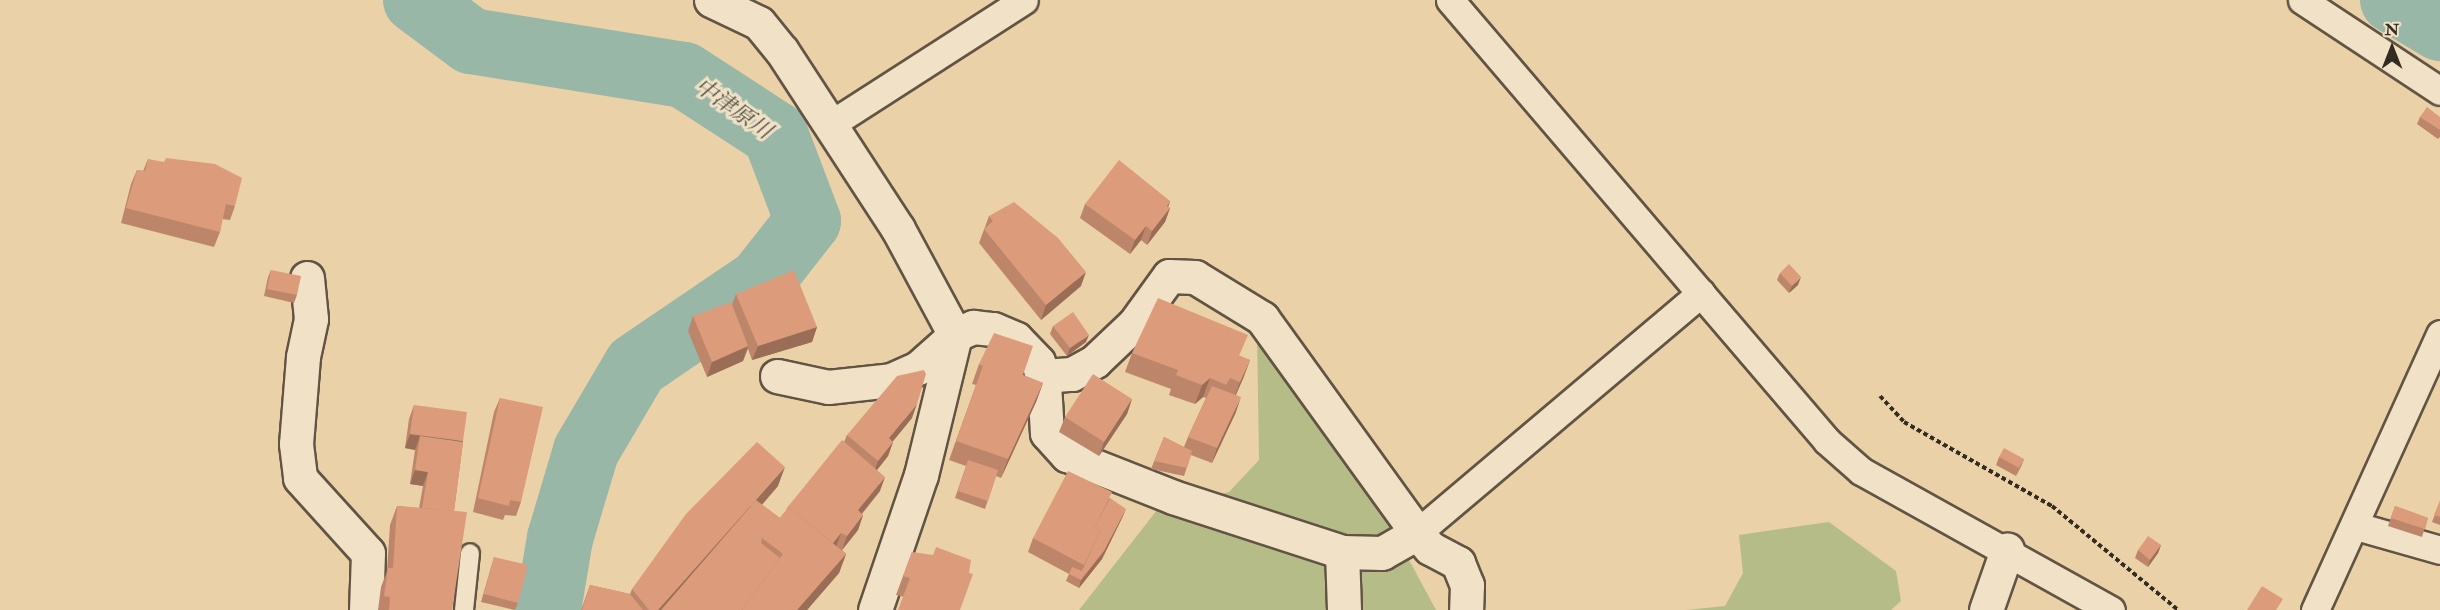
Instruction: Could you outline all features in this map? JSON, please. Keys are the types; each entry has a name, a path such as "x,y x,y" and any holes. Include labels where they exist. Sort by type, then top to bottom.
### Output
{"street":[{"path":"711,0 759,24 782,51 898,229 956,335 921,474 875,610"},
{"path":"831,124 1024,0"},
{"path":"1450,0 1827,441 1861,471 2007,550 2111,610"},
{"path":"2302,0 2440,91"},
{"path":"1042,376 1072,374 1095,362 1135,323 1169,276 1195,277 1262,318 1417,533 1430,548 1458,563 1467,585 1466,610"},
{"path":"307,278 311,319 303,357 296,444 300,478 368,553 366,610"},
{"path":"777,376 828,387 891,381 918,368 956,335 973,327 993,329 1016,339 1038,362 1042,376 1047,433 1067,455 1173,497 1342,552 1382,553 1417,533 1701,293"},
{"path":"2315,610 2356,526 2440,334"},
{"path":"2356,526 2440,550"},
{"path":"1986,610 2007,550"},
{"path":"1342,552 1344,610"}],"lane":[{"path":"464,610 470,553"}],"path":[{"path":"1880,396 1904,422 2052,506 2178,610"}],"green space":[{"path":"1257,331 1359,467 1436,610 1079,610 1157,510 1229,492 1259,460"},
{"path":"1829,522 1896,571 1901,601 1891,610 1686,610 1725,606 1743,573 1739,535"}],"building":[{"path":"2427,107 2440,117 2440,130 2420,117"},
{"path":"166,158 215,164 242,178 235,206 226,204 220,232 126,208 137,170 145,171 148,159 164,162"},
{"path":"1119,160 1170,201 1167,206 1170,208 1152,231 1146,226 1135,240 1085,204"},
{"path":"1014,202 1058,238 1086,272 1046,305 984,229 993,221 989,216"},
{"path":"1789,264 1801,277 1792,286 1780,273"},
{"path":"271,270 301,276 297,295 267,289"},
{"path":"794,270 817,327 758,346 736,294"},
{"path":"1158,298 1248,335 1239,356 1250,360 1240,382 1230,378 1226,385 1210,378 1202,385 1176,375 1178,370 1132,353"},
{"path":"731,302 748,346 712,362 693,316"},
{"path":"1073,312 1089,335 1070,348 1053,326"},
{"path":"994,333 1033,346 1023,375 1043,383 1008,459 956,441 983,366 979,364"},
{"path":"924,370 926,374 917,404 889,438 893,442 878,461 847,435 897,376"},
{"path":"1093,374 1132,399 1104,442 1065,417"},
{"path":"1212,386 1241,397 1217,448 1188,437"},
{"path":"500,398 543,407 521,502 510,500 509,506 478,498"},
{"path":"414,405 467,412 463,441 410,434"},
{"path":"420,436 463,442 454,511 422,508 428,472 415,470"},
{"path":"1164,437 1192,451 1187,468 1154,461"},
{"path":"842,440 885,477 858,510 863,515 847,536 841,533 833,543 789,507 787,508"},
{"path":"757,442 785,467 658,610 649,610 632,589 686,514"},
{"path":"2004,448 2024,459 2019,468 1999,457"},
{"path":"968,460 998,470 988,501 958,491"},
{"path":"1068,471 1112,492 1094,529 1100,531 1084,565 1033,538"},
{"path":"1110,498 1126,509 1104,551 1081,580 1069,574 1072,567 1082,571 1100,531 1094,529"},
{"path":"756,500 780,518 762,538 761,543 780,558 742,610 661,610"},
{"path":"2440,501 2440,517 2434,515"},
{"path":"397,506 467,512 452,610 389,610 390,597 384,596 388,568 393,568"},
{"path":"2395,506 2428,518 2425,529 2391,518"},
{"path":"789,507 846,554 797,610 742,610 783,554 762,538"},
{"path":"2148,536 2161,545 2150,560 2138,550"},
{"path":"936,547 971,560 969,573 973,574 960,610 898,610 910,578 903,576 912,552 933,555"},
{"path":"494,557 528,565 518,603 484,594"},
{"path":"590,585 630,594 643,610 582,610"},
{"path":"2262,586 2283,599 2276,610 2247,610"}],"waterway":[{"name":"中津原川","path":"416,0 471,41 684,75 775,134 808,221 761,281 636,366 586,451 560,538 548,610"},
{"path":"2393,0 2440,28"}]}
